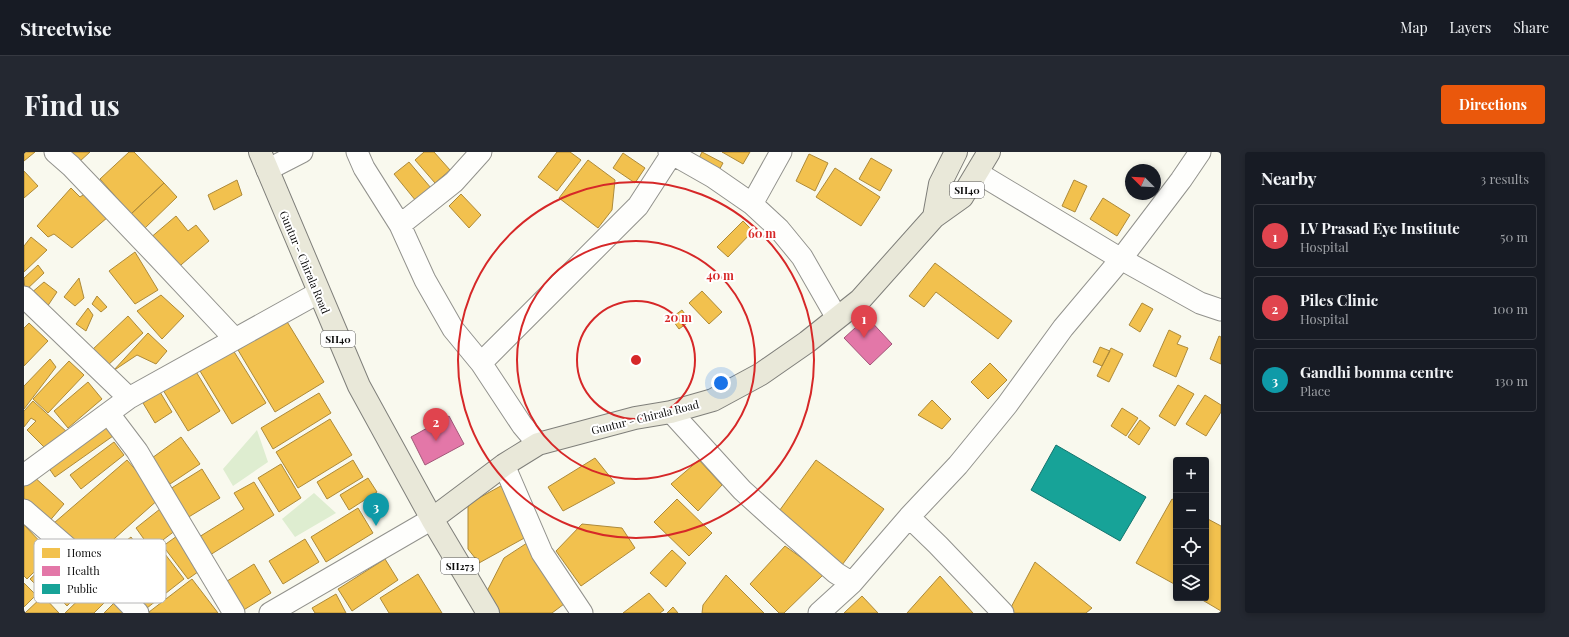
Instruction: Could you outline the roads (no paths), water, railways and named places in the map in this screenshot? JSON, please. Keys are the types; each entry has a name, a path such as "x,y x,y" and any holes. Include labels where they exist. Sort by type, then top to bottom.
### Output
{"main road":[{"name":"Guntur - Chirala Road","path":"432,519 504,465 538,444 635,418 672,412 713,400 761,374 807,342 860,300 934,217 962,197 989,152"},
{"name":"SH40","path":"934,217 940,184 949,154"},
{"name":"Guntur - Chirala Road","path":"263,161 318,293 359,386 432,519 488,613"}],"street":[{"path":"55,152 71,166 234,338"},
{"path":"263,161 302,152"},
{"path":"357,152 364,168 400,225 425,280 453,329 481,363 522,424 538,444"},
{"path":"400,225 454,182 481,152"},
{"path":"752,204 781,152"},
{"path":"819,613 852,582 909,517 958,465 1007,405 1063,328 1120,259 1181,180 1200,152"},
{"path":"481,363 638,206 671,153 713,177 752,204 779,229 802,257 837,318"},
{"path":"978,172 1120,259 1200,303 1221,310"},
{"path":"24,475 129,398 234,338 318,293"},
{"path":"24,296 129,398"},
{"path":"672,412 742,490 831,569 852,582"},
{"path":"108,414 137,452 234,613"},
{"path":"504,465 542,553 582,613"},
{"path":"24,510 57,539"},
{"path":"909,517 1003,613"},
{"path":"270,613 432,519"},
{"path":"128,603 138,613"}],"place":[{"name":"LV Prasad Eye Institute","path":"864,338"},
{"name":"Piles Clinic","path":"436,441"},
{"name":"Gandhi bomma centre","path":"376,526"}]}
